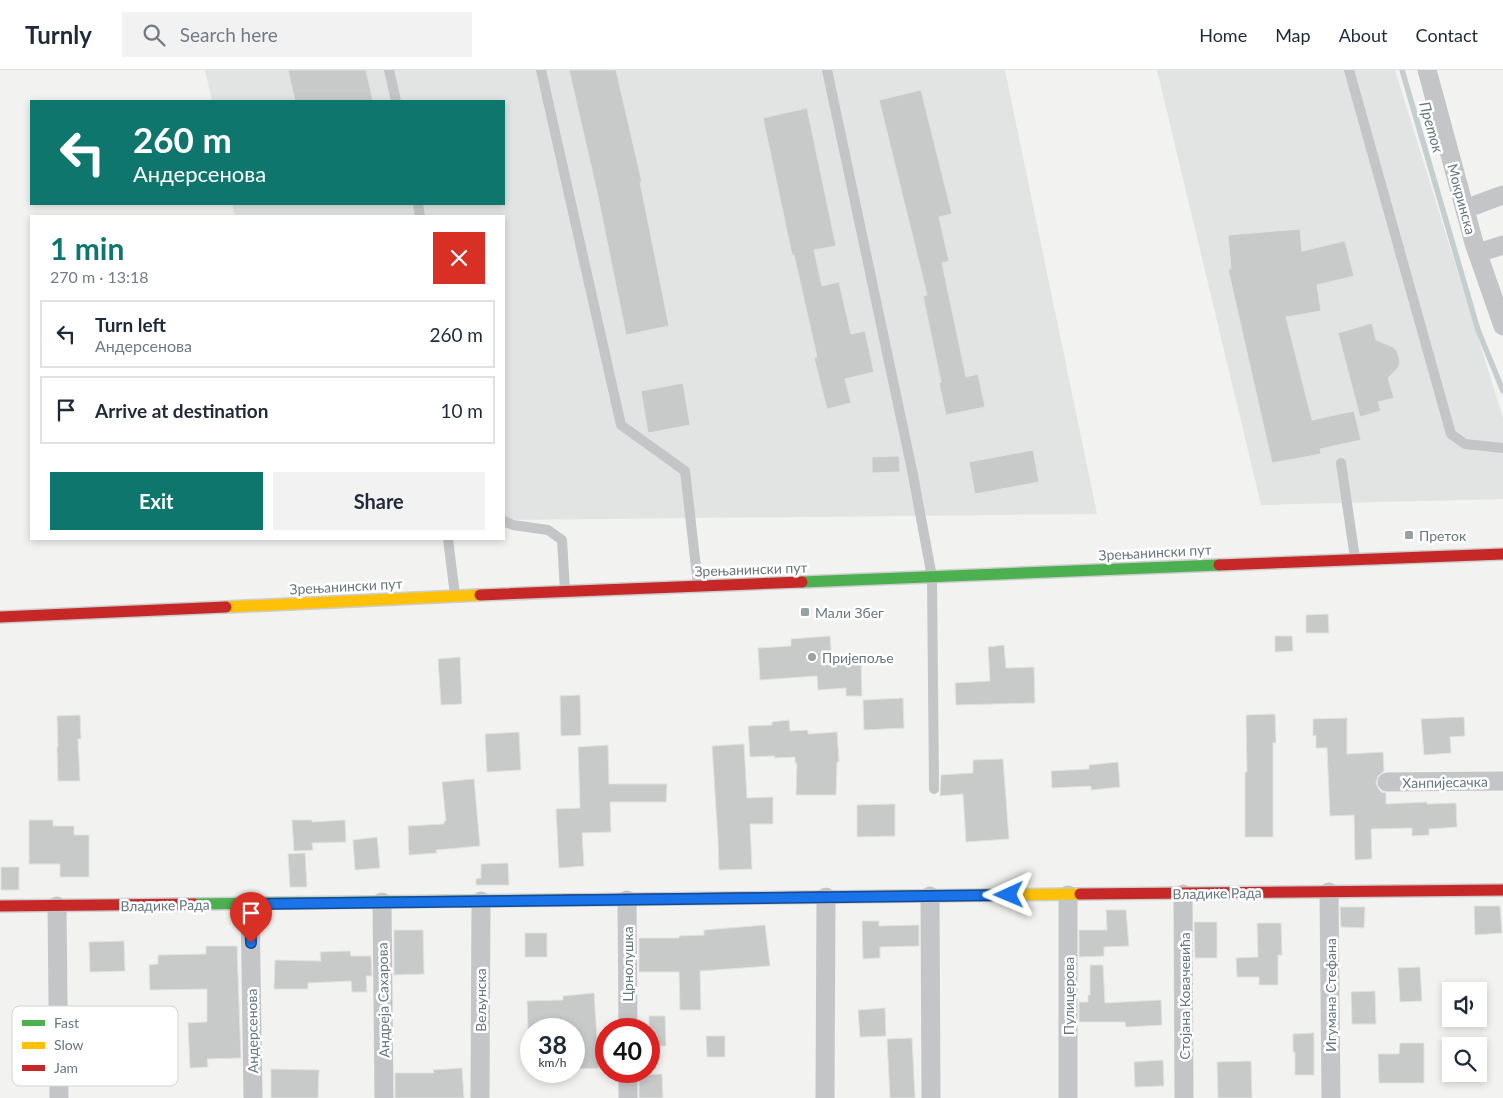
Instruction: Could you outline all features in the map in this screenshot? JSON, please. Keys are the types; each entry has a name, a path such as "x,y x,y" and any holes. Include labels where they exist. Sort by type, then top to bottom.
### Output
{"street":[{"name":"Мокринска","path":"1427,70 1465,210 1503,326"},
{"path":"1465,210 1503,195"},
{"path":"1478,253 1503,245"},
{"name":"Зрењанински пут","path":"0,617 455,596 1503,554"},
{"name":"Ханпијесачка","path":"1387,782 1503,781"},
{"name":"Владике Рада","path":"0,906 1503,890"},
{"name":"Игумана Стефана","path":"1329,892 1331,1098"},
{"name":"Стојана Ковачевића","path":"1183,894 1184,1098"},
{"name":"Пулицерова","path":"1068,895 1068,1098"},
{"path":"930,896 931,1098"},
{"path":"825,1098 826,897"},
{"name":"Црнолушка","path":"627,900 628,1018"},
{"name":"Вељунска","path":"480,901 480,1098"},
{"name":"Андреја Сахарова","path":"382,902 384,1098"},
{"name":"Андерсенова","path":"250,904 253,1098"},
{"path":"57,906 58,1006"},
{"path":"628,1083 628,1098"}],"lane":[{"path":"389,70 396,100"},
{"path":"540,70 621,425 685,471 698,586"},
{"path":"827,70 910,460 932,577 934,789"},
{"path":"1349,70 1451,434 1465,444 1503,448"},
{"path":"1341,463 1355,559"},
{"path":"505,521 513,525 548,530 562,540 566,592"},
{"path":"448,540 455,596"}],"shaded area":[{"path":"205,70 1005,70 1097,514 505,520 505,215 235,215 232,205 505,205 505,100 212,100"},
{"path":"1157,70 1395,70 1503,418 1503,499 1261,505"}],"building":[{"path":"288,70 366,70 373,100 295,100"},
{"path":"569,70 616,70 642,182 640,182 669,326 626,335 597,192"},
{"path":"921,90 952,214 939,217 949,261 942,263 966,377 978,374 985,407 946,415 923,296 927,295 879,100"},
{"path":"807,108 836,246 814,250 822,286 839,282 851,334 865,331 874,372 845,379 851,403 827,409 814,358 817,357 794,255 792,255 763,118"},
{"path":"1300,229 1302,251 1345,241 1354,276 1317,285 1321,311 1286,317 1312,420 1354,411 1361,440 1320,449 1321,454 1272,463 1228,269 1231,269 1228,235"},
{"path":"1372,323 1376,340 1393,347 1397,351 1400,362 1398,368 1388,378 1394,398 1378,402 1381,411 1360,417 1338,333"},
{"path":"683,383 690,425 648,433 641,391"},
{"path":"1033,450 1039,482 975,494 969,462"},
{"path":"899,456 900,472 872,473 872,457"},
{"path":"1328,614 1329,633 1306,633 1306,615"},
{"path":"830,636 832,661 861,660 862,696 846,696 846,688 818,690 817,676 760,680 758,648 791,646 791,639"},
{"path":"1275,636 1292,636 1293,651 1275,652"},
{"path":"1004,645 1006,668 1034,667 1035,703 956,705 955,683 990,681 988,647"},
{"path":"460,657 462,704 441,705 438,659"},
{"path":"580,695 581,735 561,736 560,696"},
{"path":"903,698 904,728 864,730 863,700"},
{"path":"1275,714 1276,743 1273,743 1273,837 1245,837 1246,715"},
{"path":"80,715 81,739 78,739 80,781 58,781 57,716"},
{"path":"1464,717 1465,736 1450,737 1451,753 1424,755 1421,719"},
{"path":"1347,718 1347,754 1383,752 1384,771 1378,776 1376,783 1381,792 1386,793 1386,804 1456,803 1457,827 1429,829 1429,835 1412,836 1412,828 1371,829 1372,859 1355,860 1354,815 1330,816 1327,748 1316,748 1316,735 1313,736 1313,719"},
{"path":"789,720 790,731 808,730 808,734 837,732 839,762 837,762 836,795 796,795 797,763 795,763 795,757 750,757 748,726 772,725 772,722"},
{"path":"519,732 521,770 487,772 485,734"},
{"path":"744,744 747,798 773,797 773,824 750,824 752,869 719,870 712,746"},
{"path":"608,745 609,784 667,784 666,802 610,802 611,832 582,833 584,866 559,868 556,809 580,808 578,747"},
{"path":"1003,759 1009,839 966,842 963,794 940,796 941,775 973,773 973,760"},
{"path":"1118,762 1120,787 1091,790 1091,786 1052,788 1051,771 1089,769 1089,765"},
{"path":"474,779 480,846 436,850 437,853 409,855 408,826 444,824 444,821 446,821 442,782"},
{"path":"895,804 895,836 857,837 857,805"},
{"path":"29,820 53,820 53,826 74,826 74,835 89,835 89,877 60,877 60,864 29,864"},
{"path":"292,820 312,820 312,822 345,820 346,842 312,843 313,850 294,851"},
{"path":"377,837 380,868 355,870 353,840"},
{"path":"305,853 307,887 290,887 288,854"},
{"path":"508,863 509,885 476,885 476,879 481,878 481,864"},
{"path":"1,867 19,867 19,890 1,890"},
{"path":"1474,906 1500,906 1502,933 1475,935"},
{"path":"1340,907 1365,907 1364,928 1341,927"},
{"path":"1106,910 1126,910 1129,946 1104,947 1104,956 1079,957 1079,930 1107,930"},
{"path":"862,921 879,921 879,926 919,925 919,946 880,947 880,958 863,959"},
{"path":"1194,922 1217,922 1217,958 1195,958"},
{"path":"1257,923 1281,923 1282,955 1278,955 1278,985 1259,985 1259,977 1237,977 1236,958 1258,957"},
{"path":"765,925 770,966 700,971 701,1010 680,1010 679,972 639,972 639,938 679,938 679,936 704,935 704,930"},
{"path":"394,930 423,930 424,974 394,975"},
{"path":"525,933 547,933 547,957 525,957"},
{"path":"124,941 125,971 90,972 89,942"},
{"path":"206,946 237,946 241,1058 207,1059 208,1067 190,1068 188,1023 207,1022 207,989 150,990 149,965 158,964 158,955 206,954"},
{"path":"350,951 351,956 371,956 372,976 366,976 367,992 352,992 351,981 308,983 308,989 274,989 275,960 321,961 320,952"},
{"path":"1090,965 1103,965 1105,1003 1161,1000 1162,1025 1126,1027 1125,1022 1079,1022 1079,1002 1088,1002 1088,995 1090,995"},
{"path":"1420,967 1422,1001 1400,1002 1398,968"},
{"path":"1375,991 1376,1024 1352,1024 1351,992"},
{"path":"594,993 595,1068 585,1069 585,1018 528,1018 527,1001 563,1000 563,996"},
{"path":"885,1008 886,1036 860,1037 858,1010"},
{"path":"649,1016 665,1016 666,1046 660,1046 660,1018 649,1018"},
{"path":"1314,1033 1314,1075 1295,1075 1293,1034"},
{"path":"706,1036 725,1036 725,1057 707,1057"},
{"path":"912,1038 915,1098 890,1098 887,1039"},
{"path":"1400,1043 1424,1043 1424,1083 1379,1083 1378,1054 1399,1054"},
{"path":"1163,1060 1164,1086 1135,1087 1134,1062"},
{"path":"1251,1061 1252,1098 1218,1098 1217,1062"},
{"path":"462,1068 464,1098 395,1098 395,1073 434,1073 433,1070"},
{"path":"271,1069 319,1070 318,1098 271,1098"},
{"path":"660,1074 662,1074 663,1098 639,1098 639,1083 660,1083"}],"waterway":[{"name":"Преток","path":"1402,70 1478,330 1503,391"}],"traffic: fast":[{"path":"802,582 1219,565"},
{"path":"194,904 565,900"}],"traffic: slow":[{"path":"226,607 480,595"},
{"path":"826,897 1080,894"}],"traffic: jam":[{"path":"1219,565 1503,554"},
{"path":"480,595 802,582"},
{"path":"0,617 226,607"},
{"path":"1080,894 1503,890"},
{"path":"565,900 826,897"},
{"path":"0,906 194,904"}],"place":[{"name":"Преток","path":"1409,535"},
{"name":"Мали Збег","path":"805,612"},
{"name":"Пријепоље","path":"812,657"}],"route":[{"path":"251,943 250,904 1009,895"}]}
